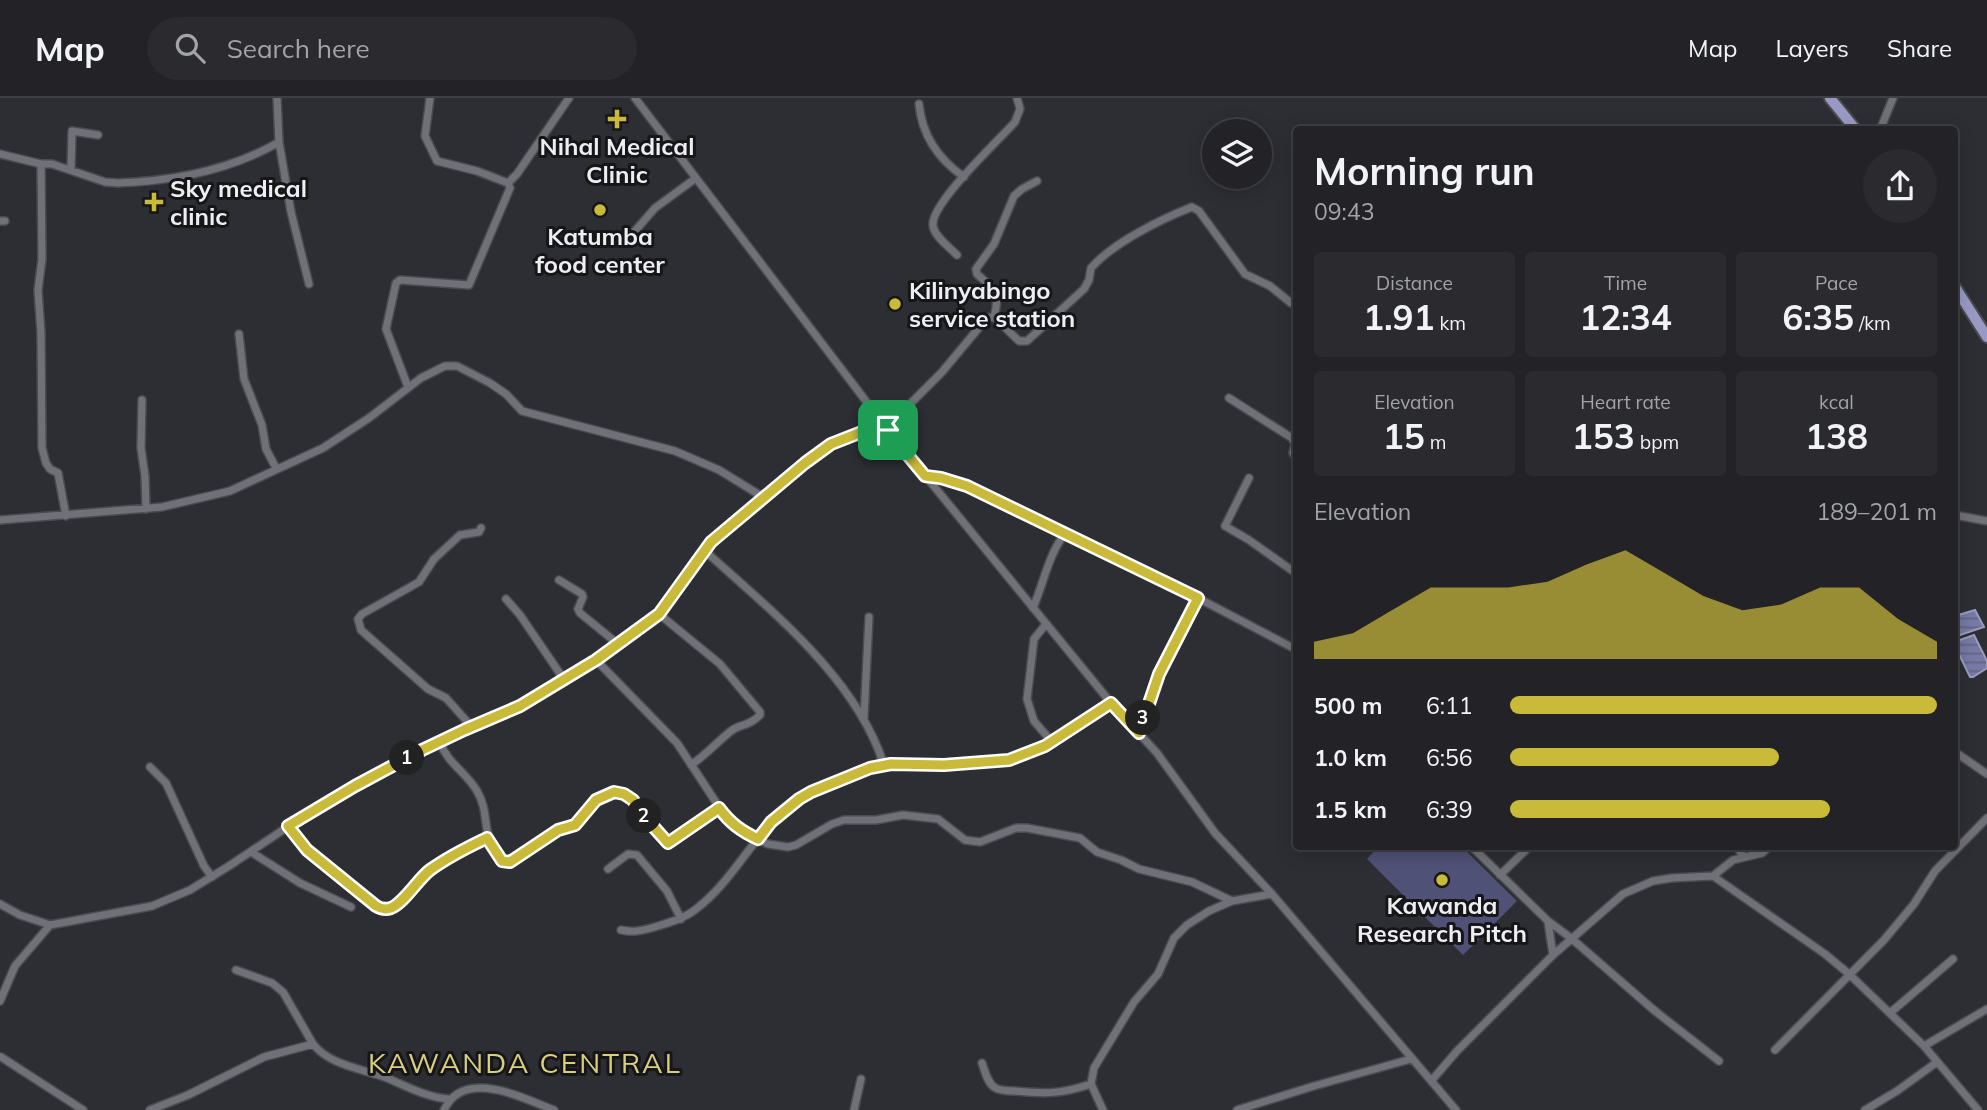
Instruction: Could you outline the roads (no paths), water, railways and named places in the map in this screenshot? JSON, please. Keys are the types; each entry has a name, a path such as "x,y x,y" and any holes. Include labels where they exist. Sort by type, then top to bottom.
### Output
{"main road":[{"path":"1830,98 1853,126"},
{"path":"1958,292 1987,337"}],"street":[{"path":"277,98 279,142 291,212 309,284"},
{"path":"430,98 425,136 438,163 477,171 508,183"},
{"path":"508,183 569,98"},
{"path":"635,98 885,427 1111,703 1157,753 1215,833 1272,894 1456,1110"},
{"path":"957,255 934,229 933,224 947,194 1015,122 1020,109 1017,98"},
{"path":"1882,126 1893,98"},
{"path":"919,104 923,127 938,155 964,177"},
{"path":"71,170 72,131 97,135"},
{"path":"0,154 52,164 105,182 136,183 201,173 249,157 279,142"},
{"path":"41,164 42,259 38,290 42,449 50,470 58,472 66,516"},
{"path":"628,239 654,208 696,178"},
{"path":"994,317 997,302 995,292 977,274 976,269 994,244 1014,196 1037,181"},
{"path":"408,387 386,329 394,287 400,280 469,285 510,188 508,183"},
{"path":"994,317 1020,341 1027,341 1084,289 1091,268 1108,252 1192,207 1199,211 1245,274 1293,301"},
{"path":"0,904 20,915 50,925 152,906 172,899 212,877 288,826 355,786 440,742 520,706 565,681 659,614 704,550 763,497 831,444 885,427 942,372 987,318 994,317"},
{"path":"239,334 244,379 264,432 266,449 276,468"},
{"path":"0,520 146,509 192,502 230,491 276,468 304,458 346,435 408,387 445,366 457,366 506,394 522,411 675,451 719,470 763,497"},
{"path":"1229,398 1293,440"},
{"path":"142,400 141,448 146,509"},
{"path":"925,476 967,486 1198,598 1293,648"},
{"path":"1249,478 1225,527 1249,540 1293,571"},
{"path":"1958,516 1987,521"},
{"path":"472,727 446,698 428,689 361,630 358,619 362,614 419,582 432,561 460,535 472,535 481,528"},
{"path":"1033,608 1048,561 1065,534"},
{"path":"704,550 802,641 848,695 864,718 884,765"},
{"path":"559,580 582,594 578,609 580,613 618,644"},
{"path":"1139,733 1159,674 1198,598"},
{"path":"506,599 565,681"},
{"path":"659,614 720,664 760,712 751,724 733,729 691,765"},
{"path":"864,718 870,617"},
{"path":"1046,624 1034,639 1027,699 1034,722 1052,742"},
{"path":"596,660 684,752 727,819 740,831 768,844 788,847 796,845 831,824 844,820 876,820 903,815 938,819 965,840 980,842 1016,828 1027,828 1080,838 1097,852 1139,869 1192,882 1233,901"},
{"path":"621,930 646,930 681,919 707,900 778,817 811,792 884,765 989,763 1023,756 1052,742 1111,703"},
{"path":"440,742 447,757 479,794 487,838 502,861 510,862 558,830 575,825 596,800 614,792 633,800 668,843 719,808"},
{"path":"1958,754 1986,771"},
{"path":"150,767 166,783 204,866 212,877"},
{"path":"1958,848 1987,818"},
{"path":"288,826 307,850 382,909 390,909 398,904 414,884 431,870 487,838"},
{"path":"1475,850 1548,922 1572,938 1655,1011 1719,1061"},
{"path":"1500,875 1526,850"},
{"path":"1739,850 1743,856"},
{"path":"1713,876 1726,864 1766,850"},
{"path":"1775,1050 1884,940 1935,871 1956,850"},
{"path":"251,852 300,884 351,907"},
{"path":"608,869 628,854 637,855 667,891 681,919"},
{"path":"1432,1080 1457,1051 1553,955 1623,894 1635,887 1672,878 1713,876 1825,954 1849,974 1924,1046 1978,1110"},
{"path":"1103,1110 1091,1084 1094,1068 1134,1002 1158,974 1174,938 1195,920 1233,901 1272,894"},
{"path":"1548,922 1553,955"},
{"path":"0,1001 15,966 50,925"},
{"path":"1890,1013 1953,959"},
{"path":"236,970 272,983 283,992 318,1051 331,1059 417,1093 449,1099"},
{"path":"1924,1046 1987,1009"},
{"path":"149,1110 188,1095 264,1057 313,1044"},
{"path":"0,1057 83,1110"},
{"path":"1237,1110 1411,1059"},
{"path":"1865,1110 1937,1062"},
{"path":"982,1063 986,1077 995,1088 1052,1094 1091,1084"},
{"path":"854,1110 861,1079"},
{"path":"444,1110 449,1099 459,1091 477,1087 497,1089 555,1110"}],"place":[{"name":"Nihal Medical Clinic","path":"617,119"},
{"name":"Sky medical clinic","path":"154,202"},
{"name":"Katumba food center","path":"600,210"},
{"name":"Kilinyabingo service station","path":"895,304"},
{"name":"Kawanda Research Pitch","path":"1442,880"}],"district":[{"name":"KAWANDA CENTRAL","path":"525,1062"}]}
